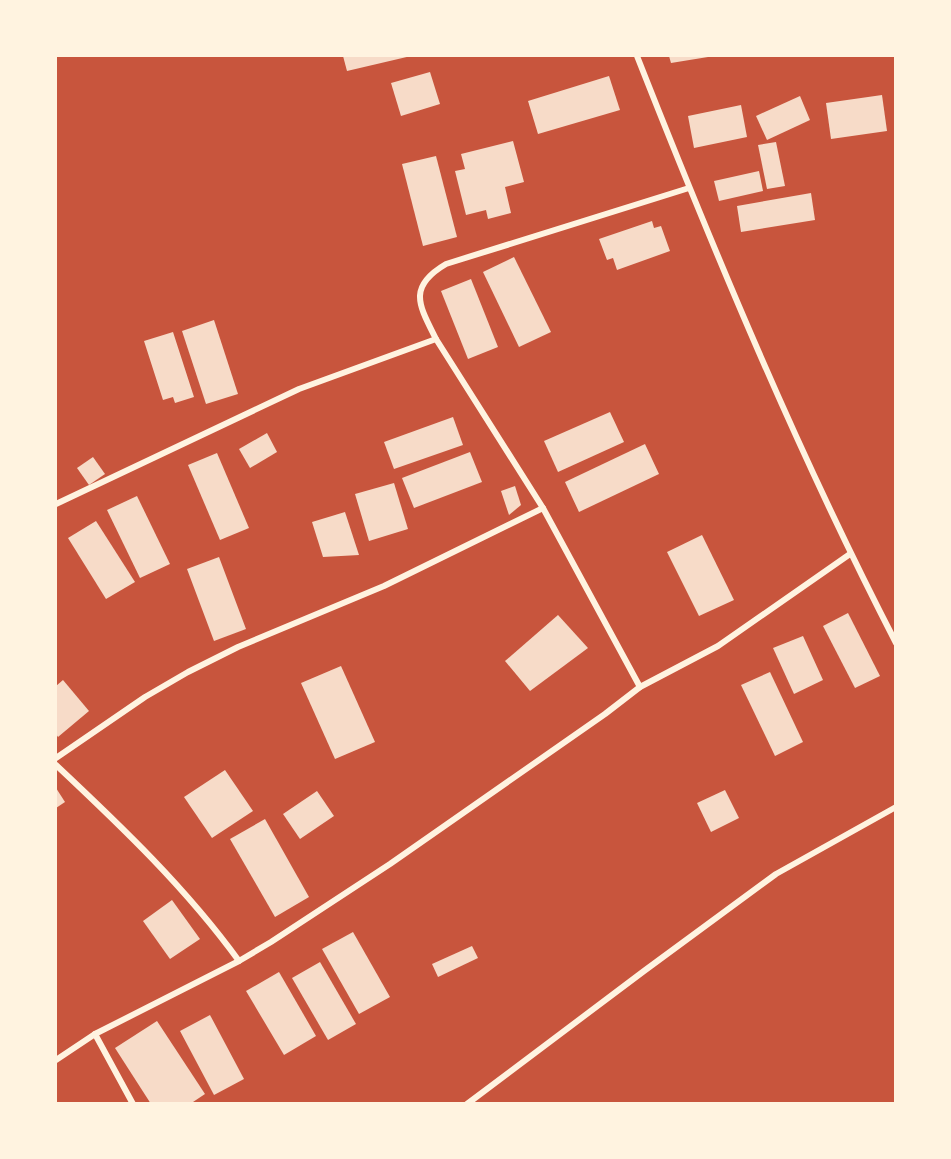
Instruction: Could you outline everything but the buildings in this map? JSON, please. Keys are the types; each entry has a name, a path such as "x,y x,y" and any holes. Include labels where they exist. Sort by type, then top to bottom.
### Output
{"street":[{"path":"637,56 689,188 850,554 896,643"},
{"path":"640,687 543,508 436,339 422,311 420,299 425,280 447,264 689,188"},
{"path":"56,504 299,389 436,339"},
{"path":"56,758 145,697 188,672 238,647 384,586 543,508"},
{"path":"56,1060 95,1034 239,962 271,942 390,864 640,687 718,646 850,554"},
{"path":"56,765 163,869 204,916 239,962"},
{"path":"467,1104 776,874 896,807"},
{"path":"95,1034 134,1104"}]}
